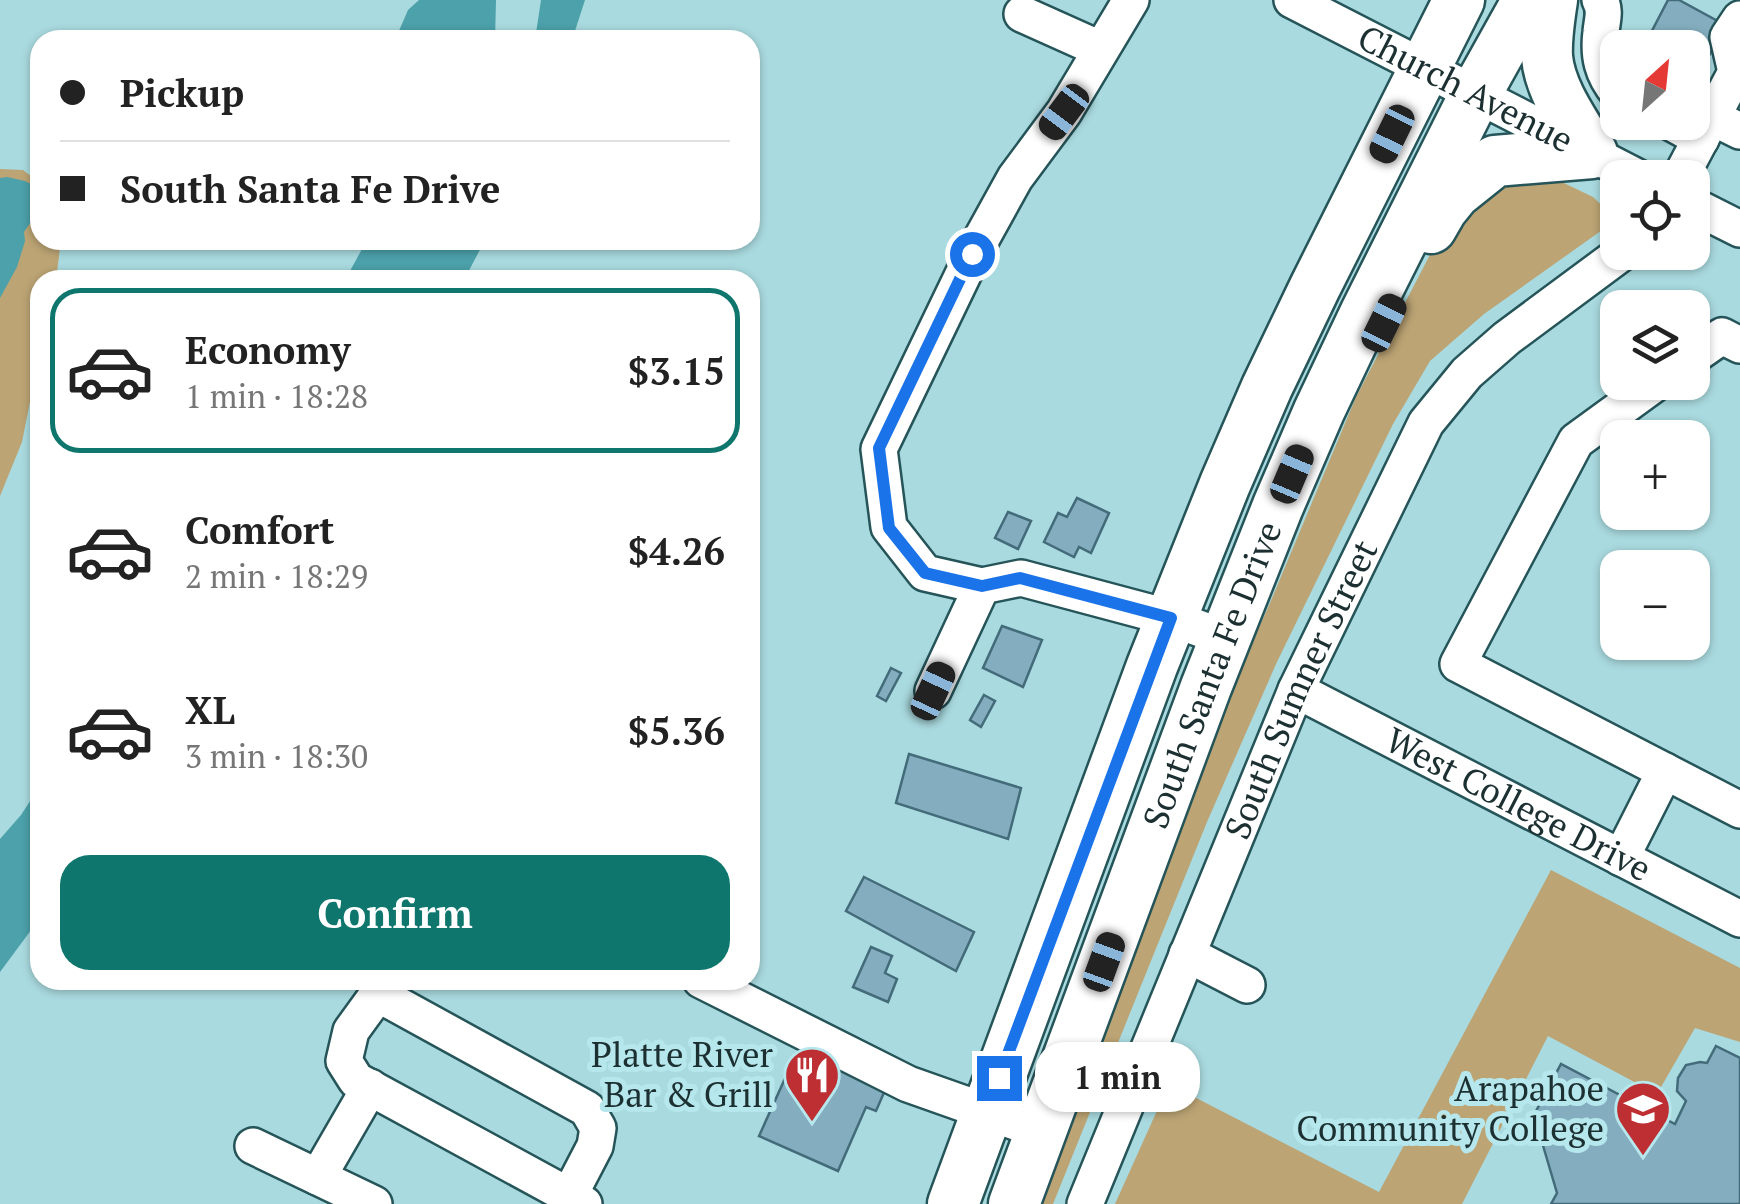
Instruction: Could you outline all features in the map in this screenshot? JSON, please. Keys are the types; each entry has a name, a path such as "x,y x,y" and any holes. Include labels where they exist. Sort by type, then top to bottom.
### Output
{"highway":[{"name":"South Santa Fe Drive","path":"953,1204 1171,618 1267,387 1459,0"},
{"name":"South Santa Fe Drive","path":"1014,1204 1232,621 1319,411 1475,95 1528,0"},
{"path":"1232,621 1284,546 1353,387 1442,208 1496,161 1592,153 1561,99 1547,62 1552,0"}],"street":[{"path":"1131,0 1064,112 1015,178 972,254 879,448 889,528 925,573 982,586 1020,578 1171,618 1232,621"},
{"name":"Church Avenue","path":"1292,0 1605,160"},
{"path":"1600,0 1604,7 1601,30"},
{"path":"1022,14 1100,49"},
{"path":"1710,120 1738,73 1728,37 1740,19"},
{"path":"1710,214 1740,229"},
{"name":"South Sumner Street","path":"1085,1204 1296,690 1426,423 1467,373 1600,269"},
{"path":"1710,344 1722,336 1740,345"},
{"path":"1632,400 1576,441 1458,664 1740,810"},
{"path":"933,691 982,586"},
{"name":"West College Drive","path":"1296,690 1740,919"},
{"path":"1621,858 1666,771"},
{"path":"1187,954 1247,986"},
{"path":"381,990 352,1031 344,1061 356,1080 576,1200 598,1128 587,1109 388,990"},
{"path":"721,990 908,1084 1041,1131"},
{"path":"318,1177 370,1088"},
{"path":"253,1146 374,1204"}],"shaded area":[{"path":"0,169 23,170 30,175 30,250 60,250 57,270 30,270 30,402 22,442 0,496"},
{"path":"1541,172 1600,204 1600,232 1484,314 1430,361 1393,424 1276,664 1207,822 1053,1204 1027,1204 1161,844 1270,603 1356,397 1460,197"},
{"path":"1551,870 1740,968 1740,1042 1695,1028 1657,1094 1548,1036 1462,1204 1115,1204 1169,1084 1379,1192"}],"water":[{"path":"419,0 496,0 495,30 399,30 408,10"},
{"path":"541,0 585,0 575,30 536,30"},
{"path":"0,178 30,184 30,223 24,232 17,267 0,298"},
{"path":"362,250 480,250 469,270 350,270"},
{"path":"30,801 30,932 0,972 0,839"}],"building":[{"path":"1668,0 1679,0 1725,25 1710,54 1710,30 1652,30"},
{"path":"1077,498 1109,513 1091,553 1079,547 1074,557 1044,542 1058,513 1067,517"},
{"path":"1008,512 1031,521 1018,549 995,538"},
{"path":"1002,626 1042,640 1023,687 983,668"},
{"path":"891,668 901,673 886,701 877,696"},
{"path":"984,695 995,701 981,727 970,720"},
{"path":"909,754 1021,788 1008,839 896,803"},
{"path":"864,877 974,932 956,971 846,911"},
{"path":"871,947 892,956 885,973 897,979 888,1002 853,987"},
{"name":"Arapahoe Community College","path":"1716,1046 1740,1058 1740,1204 1551,1204 1557,1193 1534,1115 1561,1064 1675,1124 1686,1101 1677,1091 1678,1078 1686,1065 1707,1063"},
{"name":"Platte River Bar & Grill","path":"811,1054 886,1088 876,1111 866,1107 838,1171 759,1136 792,1063"}],"place":[{"name":"Platte River Bar & Grill","path":"812,1124"},
{"name":"Arapahoe Community College","path":"1643,1158"}],"route":[{"path":"972,254 879,448 889,528 925,573 982,586 1020,578 1171,618 999,1078"}]}
